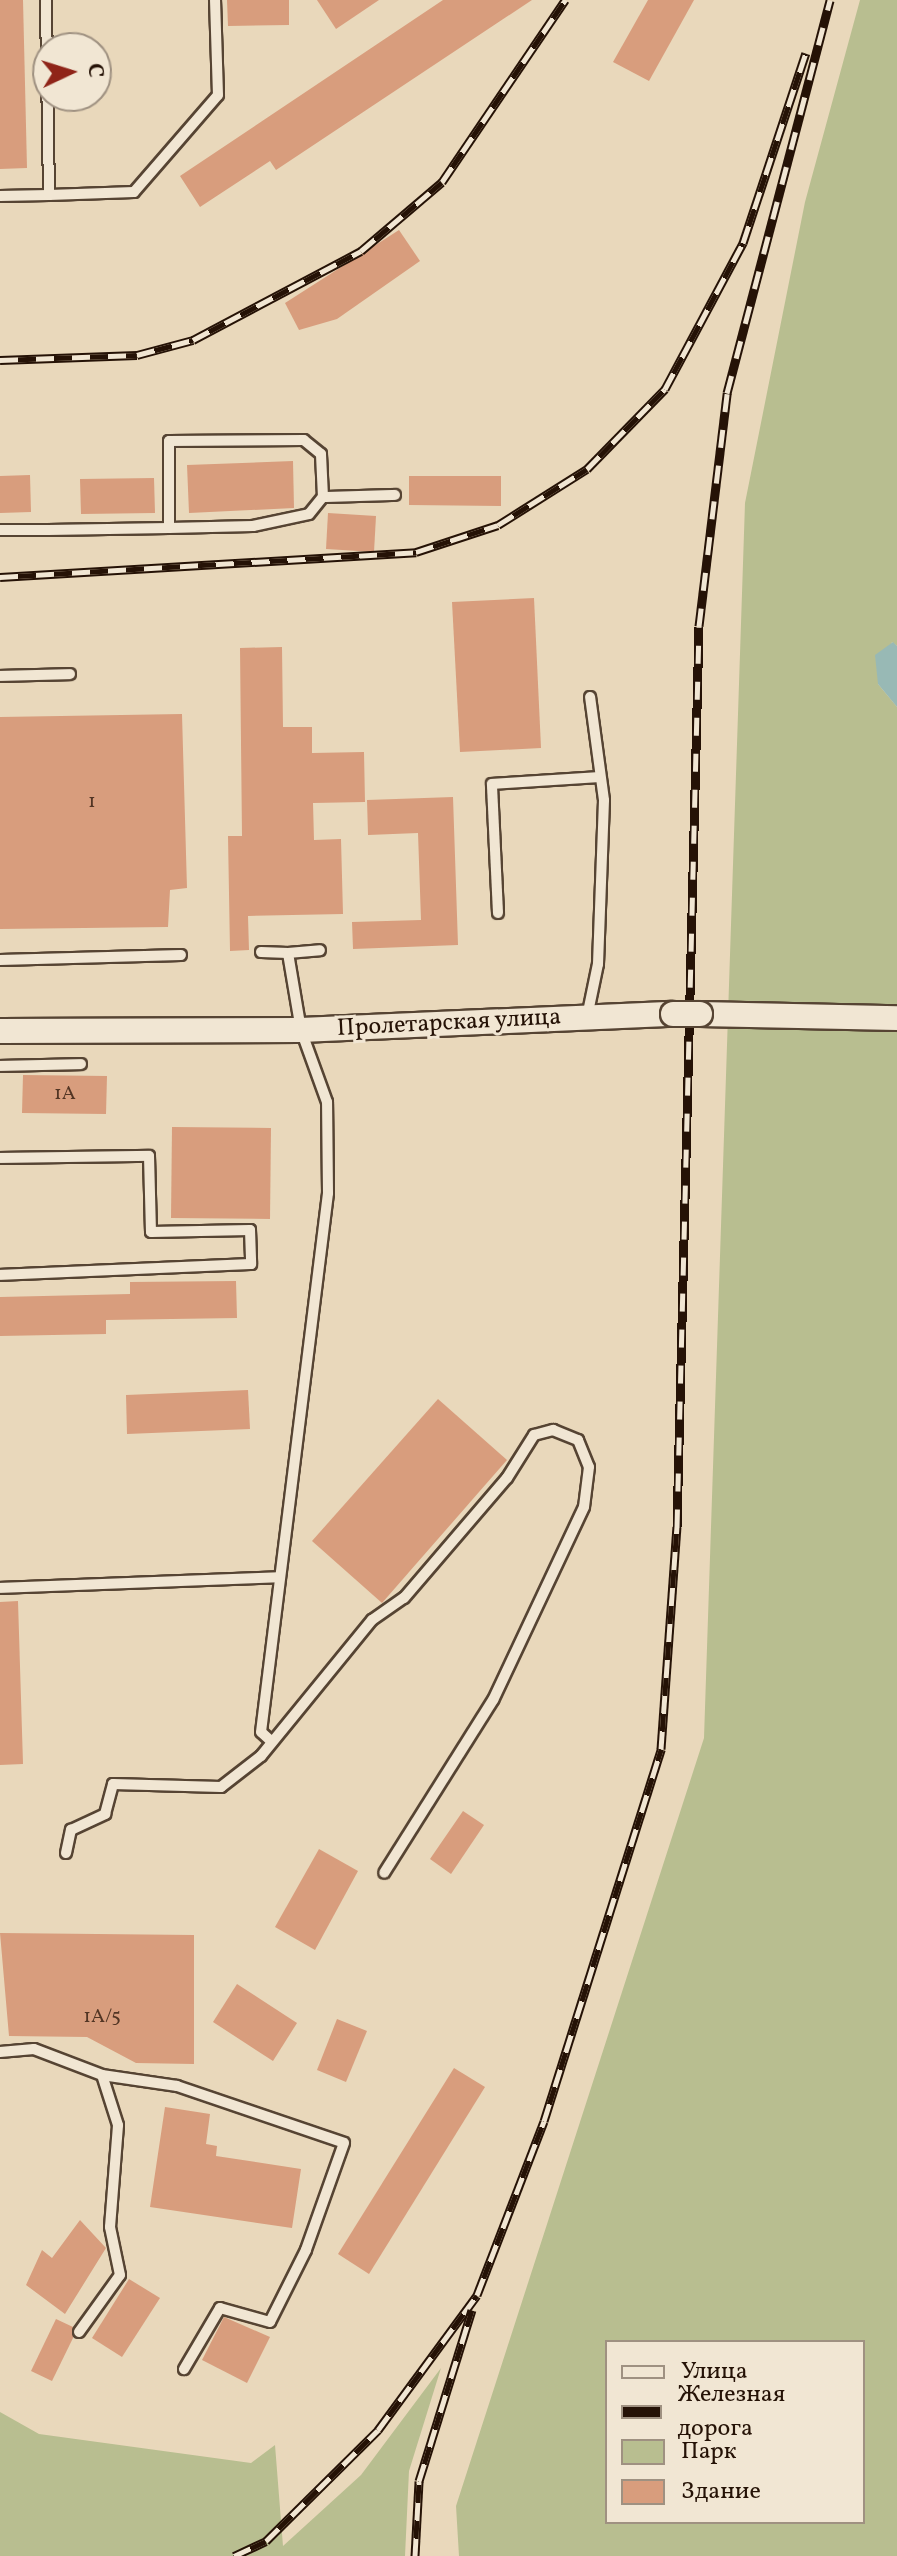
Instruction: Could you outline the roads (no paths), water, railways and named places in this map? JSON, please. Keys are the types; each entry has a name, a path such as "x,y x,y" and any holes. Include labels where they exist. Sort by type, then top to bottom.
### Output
{"street":[{"name":"Пролетарская улица","path":"0,1031 301,1030 673,1014 897,1018"}],"lane":[{"path":"46,0 49,195"},
{"path":"0,196 134,192 218,95 215,0"},
{"path":"0,530 169,528 253,526 309,514 323,497 321,454 304,440 169,441 169,528"},
{"path":"323,497 395,495"},
{"path":"0,676 70,674"},
{"path":"587,1017 598,964 599,777 590,697"},
{"path":"498,913 492,784 599,777"},
{"path":"261,952 320,950"},
{"path":"271,1741 261,1732 328,1193 327,1102 301,1030 288,953"},
{"path":"0,960 181,955"},
{"path":"0,1066 81,1064"},
{"path":"0,1158 149,1156 151,1232 250,1230 251,1264 0,1275"},
{"path":"66,1853 71,1830 105,1814 113,1784 221,1787 271,1741 372,1620 425,1574 534,1435 553,1430 578,1440 589,1467 584,1507 493,1700 384,1873"},
{"path":"0,1588 280,1577"},
{"path":"0,2052 34,2049 102,2075 177,2086 344,2143 306,2250 270,2322 220,2308 184,2369"},
{"path":"79,2332 120,2275 110,2227 118,2125 102,2075"}],"water":[{"path":"893,642 897,646 897,707 878,684 875,655"}],"railway":[{"path":"0,360 137,355 193,340 361,251 442,182 565,0"},
{"path":"234,2556 266,2541 378,2430 477,2295 544,2121 661,1749 677,1527 699,626 727,393 830,0"},
{"path":"0,577 416,552 498,525 587,469 665,389 743,243 806,53"},
{"path":"415,2556 419,2481 472,2310"}]}
